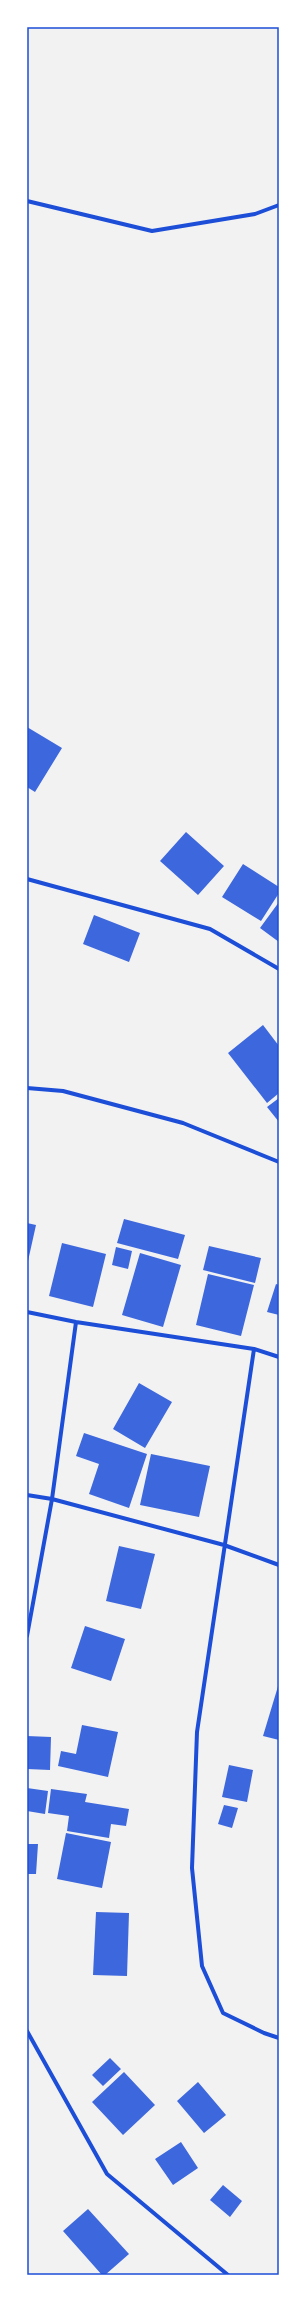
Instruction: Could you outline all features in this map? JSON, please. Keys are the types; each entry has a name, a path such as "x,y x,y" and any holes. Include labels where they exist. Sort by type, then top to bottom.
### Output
{"street":[{"path":"27,201 152,231 255,214 279,205"},
{"path":"27,879 210,930 279,969"},
{"path":"27,1088 63,1091 183,1123 279,1162"},
{"path":"27,1312 76,1322 254,1349 279,1357"},
{"path":"27,1636 52,1499 76,1322"},
{"path":"254,1349 196,1732 192,1868 202,1966 224,2013 264,2033 279,2038"},
{"path":"27,1495 52,1499 224,1545 279,1565"},
{"path":"27,2031 107,2174 228,2275"}],"building":[{"path":"27,727 62,748 35,792 27,787"},
{"path":"186,832 224,866 198,895 160,861"},
{"path":"243,864 279,887 279,893 261,921 222,897"},
{"path":"279,902 279,942 260,928"},
{"path":"94,915 140,933 129,962 83,944"},
{"path":"263,1025 279,1046 279,1093 267,1103 228,1053"},
{"path":"279,1098 279,1122 267,1107"},
{"path":"124,1219 185,1235 178,1259 117,1243"},
{"path":"27,1223 36,1225 28,1261 27,1261"},
{"path":"62,1243 106,1254 93,1307 49,1296"},
{"path":"209,1246 261,1258 255,1283 203,1270"},
{"path":"116,1247 132,1251 128,1269 112,1265"},
{"path":"140,1253 181,1265 163,1327 122,1315"},
{"path":"208,1274 254,1285 241,1336 196,1325"},
{"path":"276,1284 279,1285 279,1315 267,1312"},
{"path":"139,1383 172,1402 145,1448 113,1429"},
{"path":"84,1433 147,1454 129,1508 89,1494 99,1464 76,1456"},
{"path":"151,1454 210,1466 199,1517 140,1505"},
{"path":"119,1546 155,1554 141,1609 106,1601"},
{"path":"85,1626 125,1639 111,1681 71,1668"},
{"path":"279,1683 279,1740 263,1736"},
{"path":"82,1725 118,1732 108,1777 58,1766 61,1751 76,1754"},
{"path":"27,1736 51,1737 50,1770 27,1769"},
{"path":"229,1765 253,1770 247,1802 222,1797"},
{"path":"27,1788 48,1791 45,1814 27,1811"},
{"path":"51,1789 87,1794 85,1802 129,1809 126,1826 111,1824 109,1838 67,1831 69,1816 48,1813"},
{"path":"224,1805 238,1808 232,1828 218,1824"},
{"path":"66,1833 111,1842 102,1888 57,1879"},
{"path":"27,1844 38,1844 36,1874 27,1874"},
{"path":"96,1912 129,1913 127,1976 93,1975"},
{"path":"110,2058 121,2069 103,2086 92,2075"},
{"path":"124,2072 155,2105 123,2135 92,2102"},
{"path":"198,2082 226,2115 204,2133 177,2101"},
{"path":"181,2142 198,2168 173,2185 155,2159"},
{"path":"223,2185 242,2201 230,2217 210,2200"},
{"path":"88,2209 129,2254 105,2275 102,2275 63,2231"}]}
